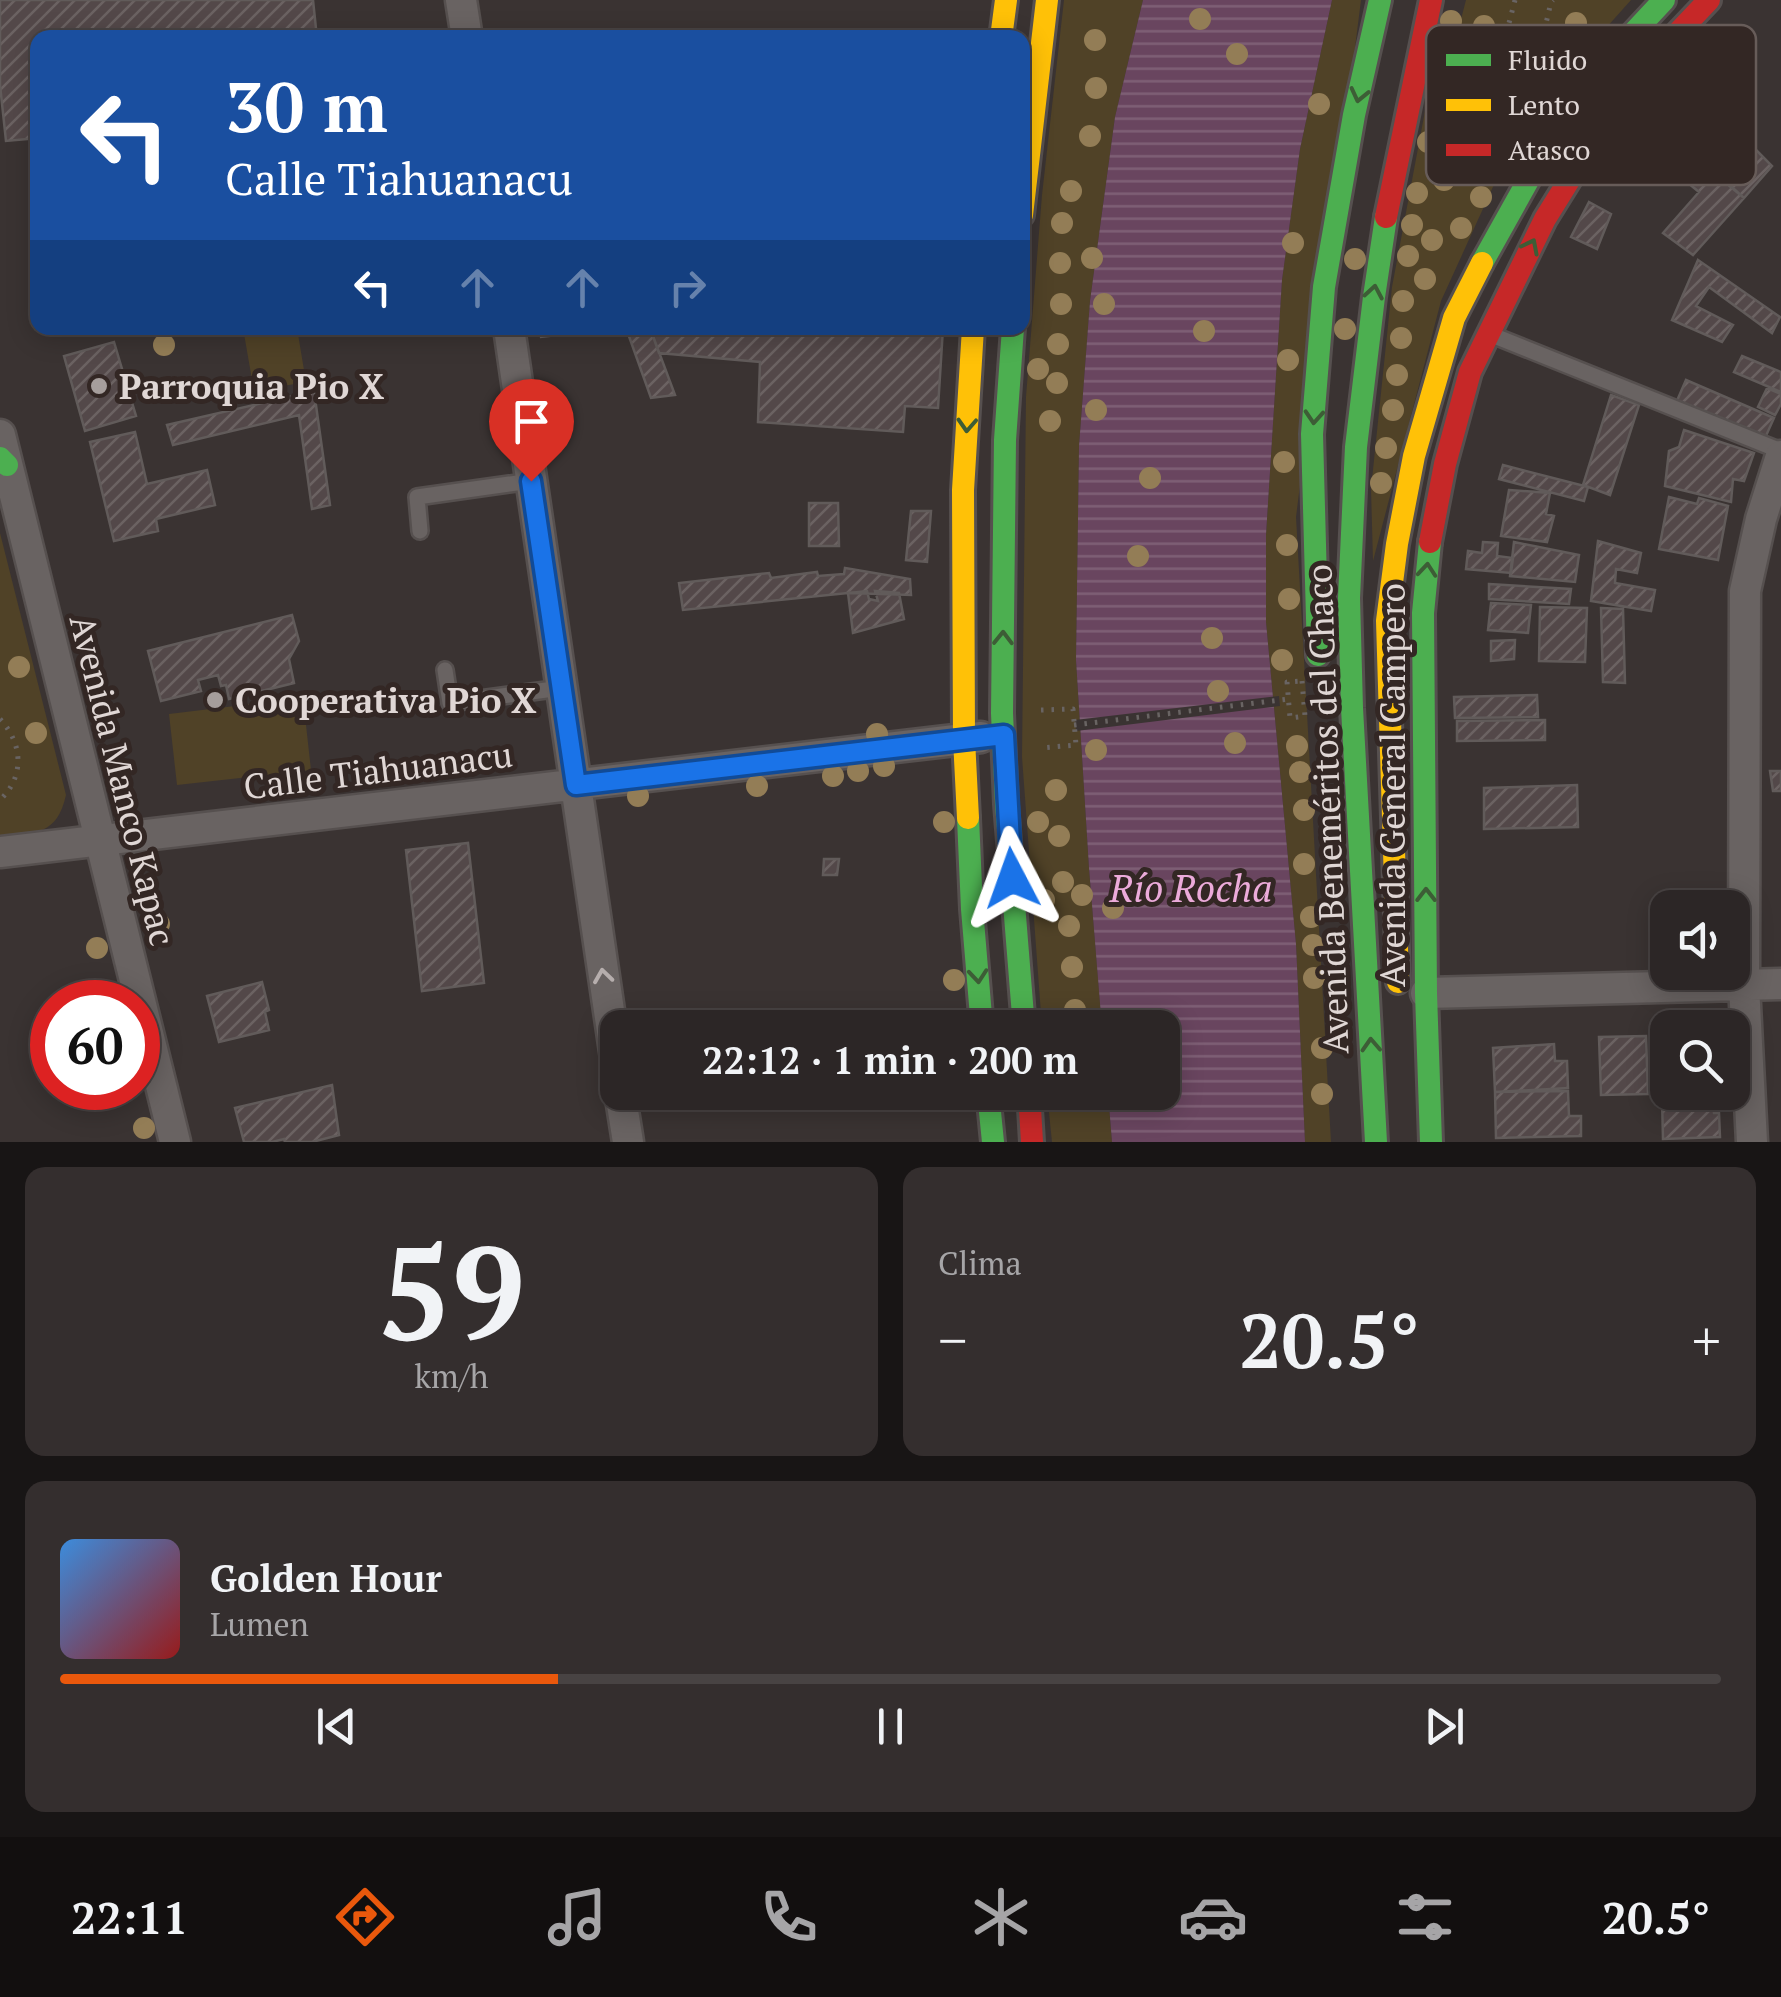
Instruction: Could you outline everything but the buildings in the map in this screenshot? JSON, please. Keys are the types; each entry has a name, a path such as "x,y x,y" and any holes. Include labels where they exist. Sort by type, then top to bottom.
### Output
{"main road":[{"path":"1002,30 1006,0"},
{"path":"1030,146 1047,0"},
{"name":"Avenida Beneméritos del Chaco","path":"1318,680 1312,434 1324,287 1354,115 1380,0"},
{"name":"Avenida Beneméritos del Chaco","path":"1376,1142 1351,696 1350,582 1368,325 1411,83 1431,0"},
{"name":"Avenida General Campero","path":"1641,25 1664,0"},
{"name":"Avenida General Campero","path":"1686,25 1710,0"},
{"name":"Avenida General Campero","path":"1399,1010 1387,621 1397,544 1414,456 1454,318 1525,185"},
{"name":"Avenida General Campero","path":"1432,1142 1426,992 1423,613 1428,555 1470,372 1545,219 1566,185"},
{"path":"972,335 963,490 964,739 980,1010"},
{"path":"1013,335 1006,440 1004,735 1023,1010"},
{"path":"989,1110 992,1142"},
{"path":"1029,1110 1032,1142"}],"street":[{"path":"461,0 465,30"},
{"path":"510,335 609,1010"},
{"name":"Avenida Manco Kapac","path":"2,453 175,1142"},
{"path":"1744,890 1745,591 1781,453"},
{"name":"Calle Tiahuanacu","path":"0,852 1004,735"},
{"path":"1750,984 1781,984"},
{"path":"1426,992 1650,986"},
{"path":"1744,990 1752,1142"},
{"path":"623,1110 628,1142"}],"lane":[{"path":"1454,318 1781,453"},
{"path":"420,531 417,497 531,481"},
{"path":"446,670 450,703 561,688"}],"path":[{"path":"1509,25 1515,0"},
{"path":"1545,25 1550,2 1554,0"},
{"path":"1302,680 1305,716 1290,718 1288,699 1287,682 1302,680"},
{"path":"1074,725 1288,699"},
{"path":"1039,710 1073,709 1076,746 1040,748"},
{"path":"0,719 18,749 19,767 14,783 0,800"}],"shaded area":[{"path":"1064,0 1143,0 1115,117 1090,301 1079,446 1076,660 1101,1010 1041,1010 1022,757 1026,397 1042,195"},
{"path":"1332,0 1361,0 1296,517 1331,1142 1305,1142 1296,944 1266,622 1266,535 1282,280 1300,149"},
{"path":"1466,0 1631,0 1609,25 1460,25"},
{"path":"1426,106 1426,185 1494,185 1441,301 1373,561 1371,489 1392,287"},
{"path":"244,335 298,335 306,382 254,391"},
{"path":"0,533 66,795 51,825 43,830 0,837"},
{"path":"303,698 311,770 177,785 169,714"},
{"path":"1049,1110 1109,1110 1112,1142 1052,1142"}],"water":[{"name":"Río Rocha","path":"1143,0 1332,0 1300,149 1282,280 1266,535 1266,622 1296,944 1305,1142 1112,1142 1109,1110 1180,1110 1180,1010 1101,1010 1089,868 1076,660 1079,446 1090,301 1115,117"}],"pier":[{"path":"1279,696 1280,706 1076,731 1075,720"}],"traffic: fast":[{"path":"1318,655 1312,434 1324,287 1354,115 1380,0"},
{"path":"1641,25 1664,0"},
{"path":"1482,263 1526,185"},
{"path":"1376,1142 1349,598 1356,447 1386,217"},
{"path":"1012,335 1005,440 1002,713 1023,1010"},
{"path":"0,458 7,465"},
{"path":"1430,542 1423,613 1431,1142"},
{"path":"968,818 980,1010"},
{"path":"990,1110 993,1142"}],"traffic: slow":[{"path":"1002,30 1006,0"},
{"path":"1030,146 1047,0"},
{"path":"1398,982 1387,621 1414,456 1454,318 1482,263"},
{"path":"968,818 963,490 973,335"}],"traffic: jam":[{"path":"1386,217 1431,0"},
{"path":"1685,25 1709,0"},
{"path":"1430,542 1445,464 1470,372 1545,219 1566,185"},
{"path":"1030,1110 1032,1142"}],"place":[{"name":"Parroquia Pio X","path":"99,386"},
{"name":"Cooperativa Pio X","path":"215,700"}],"route":[{"path":"531,481 576,785 1004,735 1012,878"}]}
